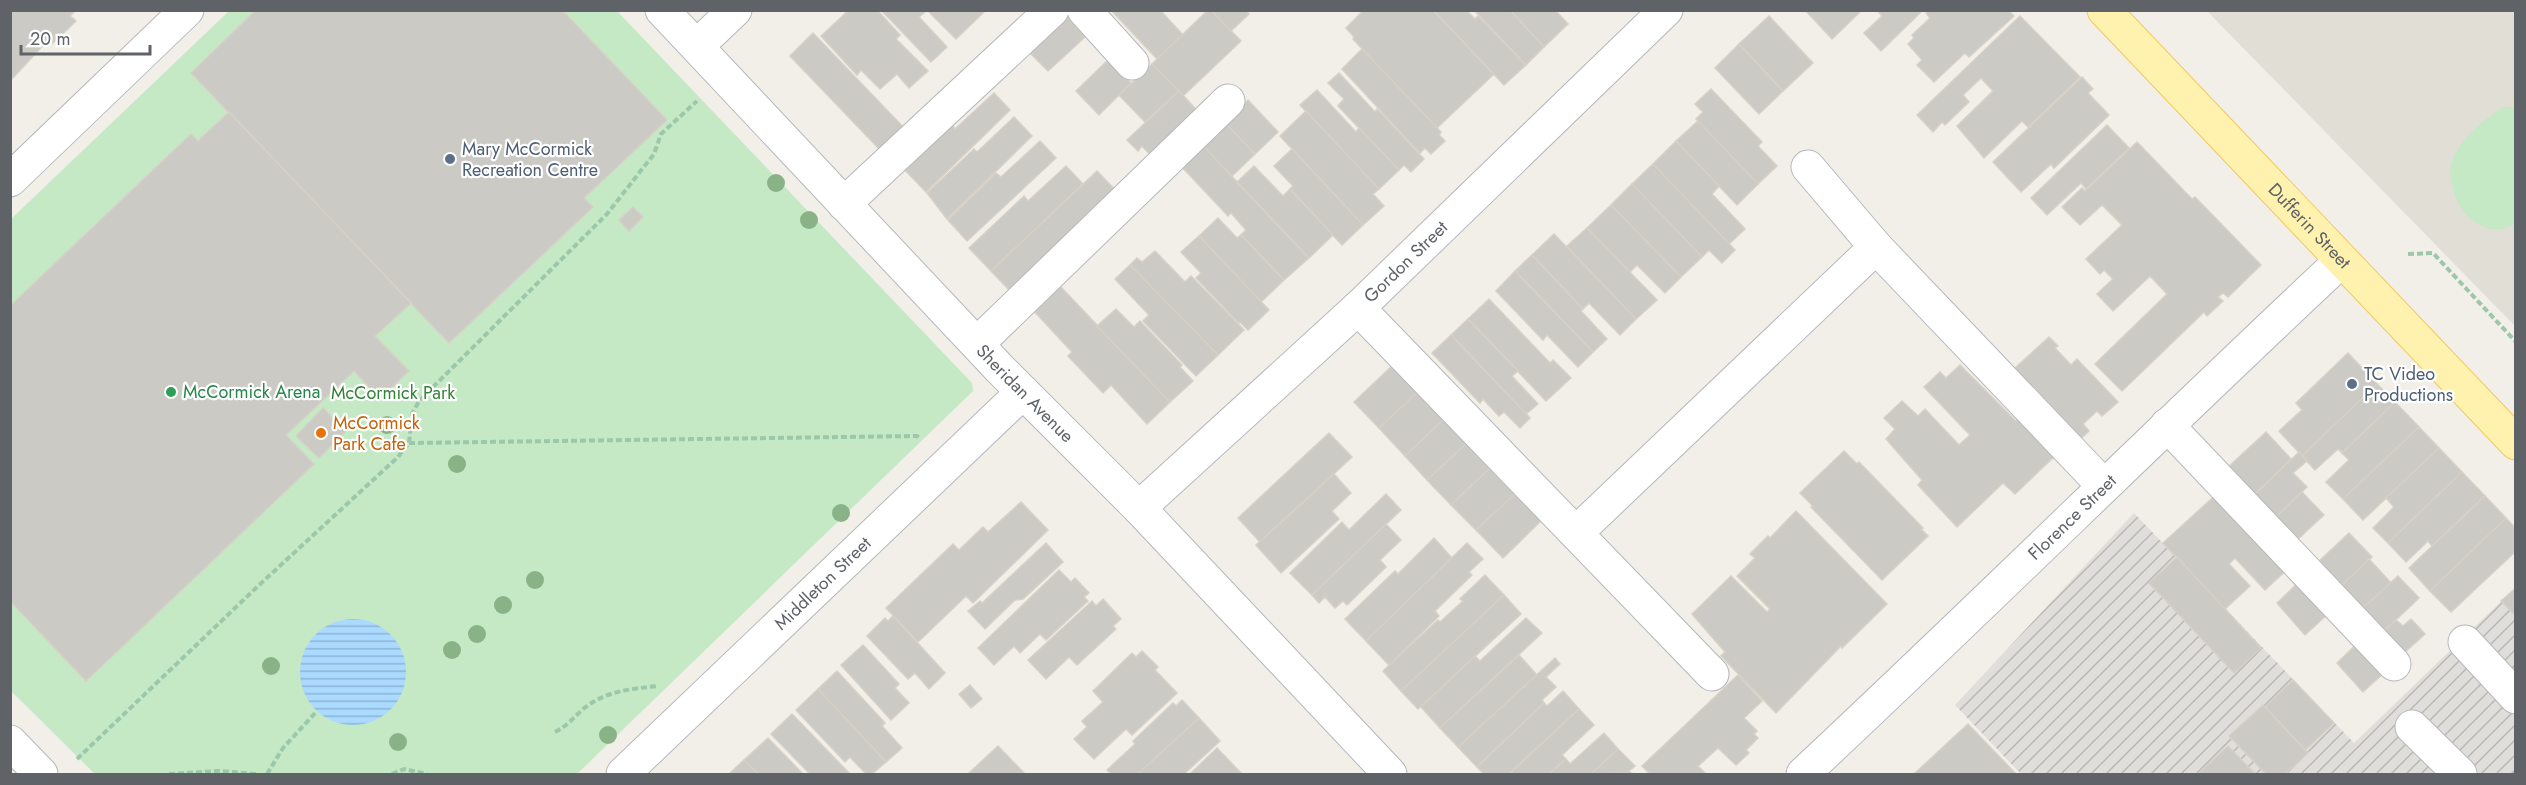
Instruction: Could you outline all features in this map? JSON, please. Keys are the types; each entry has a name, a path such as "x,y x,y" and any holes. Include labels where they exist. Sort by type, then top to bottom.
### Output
{"main road":[{"name":"Dufferin Street","path":"2104,10 2516,443"}],"street":[{"path":"10,180 187,10"},
{"name":"Sheridan Avenue","path":"662,10 977,344 1139,508 1390,774"},
{"path":"697,46 735,10"},
{"path":"844,204 1052,10"},
{"path":"1084,10 1132,63"},
{"name":"Gordon Street","path":"1139,508 1358,308 1666,10"},
{"path":"977,344 1228,101"},
{"path":"1808,168 1876,248 2104,486"},
{"path":"1577,532 1876,248"},
{"name":"Florence Street","path":"1803,774 1973,615 2167,425 2341,261"},
{"path":"1358,308 1712,674"},
{"name":"Middleton Street","path":"623,774 1023,392"},
{"path":"2167,425 2394,664"},
{"path":"2465,642 2516,697"},
{"path":"2412,727 2460,774"},
{"path":"10,742 41,774"}],"path":[{"path":"73,764 257,586 398,457 409,443 412,414 419,401 607,214 654,154 661,134 722,76"},
{"path":"2408,254 2433,254 2516,342"},
{"path":"409,443 917,436 923,441"},
{"path":"555,732 567,726 581,711 602,697 622,690 664,685"},
{"path":"267,774 283,747 317,711"},
{"path":"392,774 404,769 428,774"},
{"path":"169,774 219,771 256,774"}],"shaded area":[{"path":"2207,11 2515,11 2515,326"},
{"path":"2134,513 2354,743 2515,588 2515,774 2021,774 1955,705"}],"green space":[{"name":"McCormick Park","path":"229,11 617,11 972,383 973,391 577,774 95,774 11,691 11,219"},
{"path":"2502,107 2516,107 2515,224 2493,229 2474,222 2466,214 2455,195 2450,170 2459,147 2478,126"}],"water":[{"path":"353,619 373,623 390,635 402,652 406,672 402,692 390,709 373,721 353,725 333,721 316,709 304,692 300,672 304,652 316,635 333,623"}],"building":[{"path":"10,10 76,10 70,16 76,21 53,43 49,39 10,81"},
{"name":"Mary McCormick Recreation Centre","path":"256,10 562,10 667,120 584,198 593,207 449,343 191,73"},
{"path":"849,10 877,10 900,35 896,39 928,71 909,88 897,74 880,89 861,70 857,75 821,36"},
{"path":"881,10 923,10 925,12 919,17 947,47 931,62"},
{"path":"927,10 986,10 956,39"},
{"path":"1111,10 1160,10 1183,35 1157,59"},
{"path":"1208,10 1211,10 1241,41 1183,96 1152,64"},
{"path":"1211,10 1245,10 1249,14 1231,31"},
{"path":"1364,10 1433,10 1494,74 1437,128 1353,39 1354,37 1346,28"},
{"path":"1433,10 1466,10 1475,19 1478,16 1526,65 1504,85"},
{"path":"1474,10 1510,10 1544,47 1526,65"},
{"path":"1510,10 1555,10 1568,24 1544,47"},
{"path":"1805,10 1862,10 1832,39"},
{"path":"1877,10 1923,10 1881,51 1864,33 1882,16"},
{"path":"1928,10 2008,10 2014,16 1969,57 1965,53 1934,82 1917,65 1922,60 1908,44 1914,38 1912,35 1930,18 1926,13"},
{"path":"1064,14 1085,37 1048,71 1027,50"},
{"path":"1769,16 1813,63 1783,91 1739,44"},
{"path":"2020,16 2080,77 2028,127 2022,121 1984,158 1957,126 1993,91 1981,78 1963,95 1969,102 1945,125 1942,122 1933,132 1917,115"},
{"path":"813,33 906,130 883,153 790,56"},
{"path":"1739,44 1783,91 1759,114 1715,68"},
{"path":"1362,49 1441,132 1439,135 1445,141 1431,154 1425,148 1420,153 1342,69"},
{"path":"1109,59 1131,83 1099,115 1076,91"},
{"path":"1152,64 1179,91 1145,122 1119,95"},
{"path":"1339,73 1375,112 1377,109 1424,159 1411,172 1404,165 1399,170 1338,106 1344,99 1328,83"},
{"path":"2082,77 2093,89 2088,93 2109,115 2054,168 2051,164 2021,192 1993,162"},
{"path":"1711,89 1762,142 1758,146 1777,166 1758,184 1696,119 1703,112 1695,104"},
{"path":"1317,90 1356,132 1359,128 1399,170 1379,189 1300,105"},
{"path":"1179,91 1204,118 1158,163 1142,146 1138,151 1127,140"},
{"path":"994,93 1010,110 926,192 905,170 952,125 955,129"},
{"path":"1248,100 1278,132 1255,154 1224,122"},
{"path":"1306,111 1379,189 1373,194 1384,206 1363,225 1280,136"},
{"name":"McCormick Arena","path":"229,112 411,303 375,336 409,371 380,399 354,371 286,435 314,464 86,681 10,601 10,306 191,134 198,141"},
{"path":"1014,117 1032,136 947,219 927,193 974,149 977,152"},
{"path":"1698,121 1758,184 1737,205 1676,141"},
{"path":"1226,124 1255,154 1232,176 1203,146"},
{"path":"2107,125 2129,148 2086,189 2081,183 2047,215 2031,198"},
{"path":"1040,141 1056,158 967,241 948,220 996,173 1001,177"},
{"path":"1676,141 1719,186 1712,194 1745,229 1729,244 1653,164"},
{"path":"2137,142 2261,265 2228,297 2223,293 2218,297 2223,301 2207,316 2204,312 2122,391 2095,364 2167,294 2150,276 2113,311 2097,294 2113,279 2104,270 2100,274 2086,259 2122,225 2102,205 2080,225 2062,207 2082,188 2085,191"},
{"path":"1203,146 1309,258 1284,280 1241,235 1246,230 1231,213 1228,216 1181,166"},
{"path":"1292,149 1363,225 1342,245 1290,189 1293,186 1274,166"},
{"path":"1653,164 1735,250 1722,263 1709,250 1702,257 1632,184"},
{"path":"1066,166 1083,184 991,271 969,248 1024,196 1028,201"},
{"path":"1254,166 1283,196 1290,189 1333,235 1309,258 1237,182"},
{"path":"1097,171 1123,198 1012,293 991,271"},
{"path":"1632,184 1702,257 1681,277 1611,205"},
{"path":"1611,205 1681,277 1665,293 1637,265 1630,272 1587,228"},
{"path":"633,207 643,217 629,231 619,220"},
{"path":"1218,218 1237,238 1241,235 1284,280 1261,302 1199,236"},
{"path":"1587,228 1657,300 1636,319 1567,246"},
{"path":"1554,234 1636,319 1620,335 1589,303 1583,309 1532,255"},
{"path":"1199,236 1269,310 1248,330 1196,278 1201,273 1181,252"},
{"path":"1155,251 1185,282 1191,276 1244,330 1218,355 1130,265 1137,258 1142,262"},
{"path":"1532,255 1583,309 1581,311 1607,339 1593,352 1515,271"},
{"path":"1130,265 1218,355 1196,376 1143,321 1149,315 1115,279"},
{"path":"1515,271 1593,352 1578,367 1547,335 1543,340 1496,291"},
{"path":"1059,285 1170,402 1147,424 1111,385 1103,393 1068,356 1072,352 1033,310"},
{"path":"1489,299 1550,363 1553,360 1571,378 1546,401 1468,319"},
{"path":"1116,309 1134,327 1140,321 1182,365 1180,367 1193,381 1170,402 1097,326"},
{"path":"1468,319 1518,371 1512,376 1538,404 1526,414 1451,335"},
{"path":"1451,335 1530,418 1520,428 1504,412 1499,416 1483,399 1480,403 1432,353"},
{"path":"2049,337 2058,346 2055,348 2071,365 2077,359 2118,402 2102,416 2097,411 2083,424 2089,431 2072,447 2031,404 2040,394 2015,368"},
{"path":"2348,353 2377,384 2302,456 2279,431 2302,410 2296,403"},
{"path":"1394,364 1419,391 1379,428 1354,402"},
{"path":"1960,365 2016,421 2024,414 2057,454 2015,494 2003,483 1957,527 1918,485 1922,480 1886,439 1895,429 1884,418 1902,401 1918,416 1925,409 1959,445 1970,435 1924,387 1940,372 1946,378"},
{"path":"2377,384 2395,402 2342,453 2338,449 2315,470 2302,456"},
{"path":"1419,391 1445,418 1405,456 1379,428"},
{"path":"2395,402 2419,427 2343,499 2326,482 2349,460 2342,453"},
{"name":"McCormick Park Cafe","path":"323,408 346,431 319,458 296,436"},
{"path":"1445,418 1468,442 1427,480 1405,456"},
{"path":"2419,427 2439,448 2363,520 2343,499"},
{"path":"2266,432 2291,459 2251,498 2224,471"},
{"path":"1329,433 1352,457 1260,542 1238,518"},
{"path":"1468,442 1491,467 1451,505 1427,480"},
{"path":"2439,448 2462,472 2388,543 2373,528 2394,507 2386,498"},
{"path":"1844,451 1857,464 1859,462 1928,536 1882,580 1800,493"},
{"path":"2299,452 2307,461 2293,473 2307,487 2272,521 2251,498"},
{"path":"1491,467 1516,493 1476,530 1451,505"},
{"path":"2462,472 2485,496 2432,546 2428,541 2406,562 2388,543"},
{"path":"1334,474 1351,493 1332,511 1339,519 1281,573 1256,545"},
{"path":"2220,491 2290,567 2265,590 2235,558 2229,564 2250,586 2225,609 2163,543"},
{"path":"2302,492 2324,515 2297,540 2275,518"},
{"path":"1516,493 1542,520 1503,558 1476,530"},
{"path":"1386,494 1401,510 1312,595 1290,573 1342,522 1349,530"},
{"path":"2485,496 2506,518 2430,591 2409,568"},
{"path":"1021,502 1048,530 973,603 966,596 918,642 886,608 953,544 959,550 983,527 988,532"},
{"path":"1796,511 1887,604 1842,648 1841,646 1776,713 1721,656 1725,652 1692,614 1731,576 1767,612 1770,609 1737,576 1755,558 1750,554 1768,536 1770,538"},
{"path":"2506,518 2516,529 2516,551 2451,612 2430,591"},
{"path":"1386,524 1401,540 1380,560 1386,567 1347,605 1343,601 1335,608 1325,597 1319,603 1312,595"},
{"path":"2349,533 2372,557 2338,589 2316,564"},
{"path":"1434,538 1452,558 1366,641 1345,619 1395,571 1398,574"},
{"path":"1046,543 1063,562 1023,599 1015,600 985,629 968,611 980,601 982,603"},
{"path":"1467,543 1483,559 1469,572 1472,575 1435,611 1439,616 1389,665 1366,641"},
{"path":"2177,557 2261,648 2234,673 2149,583"},
{"path":"2369,559 2391,583 2360,611 2338,589"},
{"path":"1059,570 1071,582 1075,578 1089,593 1084,597 1088,601 1046,640 1040,634 1020,653 1014,646 994,665 978,648"},
{"path":"1485,575 1504,595 1401,691 1383,671 1438,620 1440,622 1463,601 1460,599"},
{"path":"2398,576 2419,598 2381,634 2360,611"},
{"path":"2301,580 2330,612 2305,635 2277,603"},
{"path":"2516,588 2516,616 2501,601"},
{"path":"1504,595 1521,614 1418,709 1401,691"},
{"path":"1103,599 1121,619 1113,626 1116,629 1077,665 1069,657 1046,679 1028,660 1092,601 1096,606"},
{"path":"893,616 945,673 929,689 915,673 908,679 867,636 885,618 888,621"},
{"path":"1526,618 1542,633 1440,728 1421,707 1475,656 1480,661"},
{"path":"2411,619 2425,634 2403,654 2383,632 2396,620 2403,626"},
{"path":"2360,641 2387,670 2363,692 2337,663"},
{"path":"863,645 899,684 895,688 909,703 891,720 841,665"},
{"path":"1142,651 1158,667 1155,670 1177,693 1132,735 1126,729 1094,759 1074,739 1087,727 1082,721 1103,702 1093,691 1132,653 1136,657"},
{"path":"1519,655 1537,675 1458,747 1440,728"},
{"path":"1555,658 1560,664 1546,677 1556,687 1542,700 1544,703 1477,767 1458,747"},
{"path":"837,671 885,723 882,726 902,748 886,762 818,689"},
{"path":"1738,675 1762,701 1744,718 1757,731 1754,734 1758,738 1746,750 1749,753 1736,765 1718,748 1698,766 1706,774 1650,774 1642,766"},
{"path":"2293,680 2334,723 2305,750 2265,707"},
{"path":"970,685 982,699 971,708 959,694"},
{"path":"818,689 886,762 872,774 866,774 850,757 845,762 796,710"},
{"path":"1563,691 1579,709 1509,774 1484,774 1477,767 1544,703 1547,706"},
{"path":"1182,700 1199,718 1138,774 1111,774 1107,770 1135,744 1133,741 1173,703 1176,706"},
{"path":"2263,705 2308,753 2285,774 2266,774 2229,736"},
{"path":"1579,709 1594,725 1562,755 1566,759 1549,774 1509,774"},
{"path":"792,714 850,774 810,774 771,734"},
{"path":"1199,718 1220,741 1184,774 1138,774"},
{"path":"1968,724 2016,774 1914,774"},
{"path":"1604,733 1618,749 1591,774 1549,774 1566,759 1570,764"},
{"path":"768,738 803,774 758,774 744,760"},
{"path":"998,746 1025,774 969,773"},
{"path":"2228,746 2255,774 2198,774"},
{"path":"1217,748 1242,774 1190,774"},
{"path":"1618,749 1635,766 1629,771 1631,773 1591,774"},
{"path":"744,760 758,774 729,774"}],"place":[{"name":"Mary McCormick Recreation Centre","path":"450,159"},
{"name":"TC Video Productions","path":"2352,384"},
{"name":"McCormick Arena","path":"171,392"},
{"name":"McCormick Park Cafe","path":"321,433"}]}
